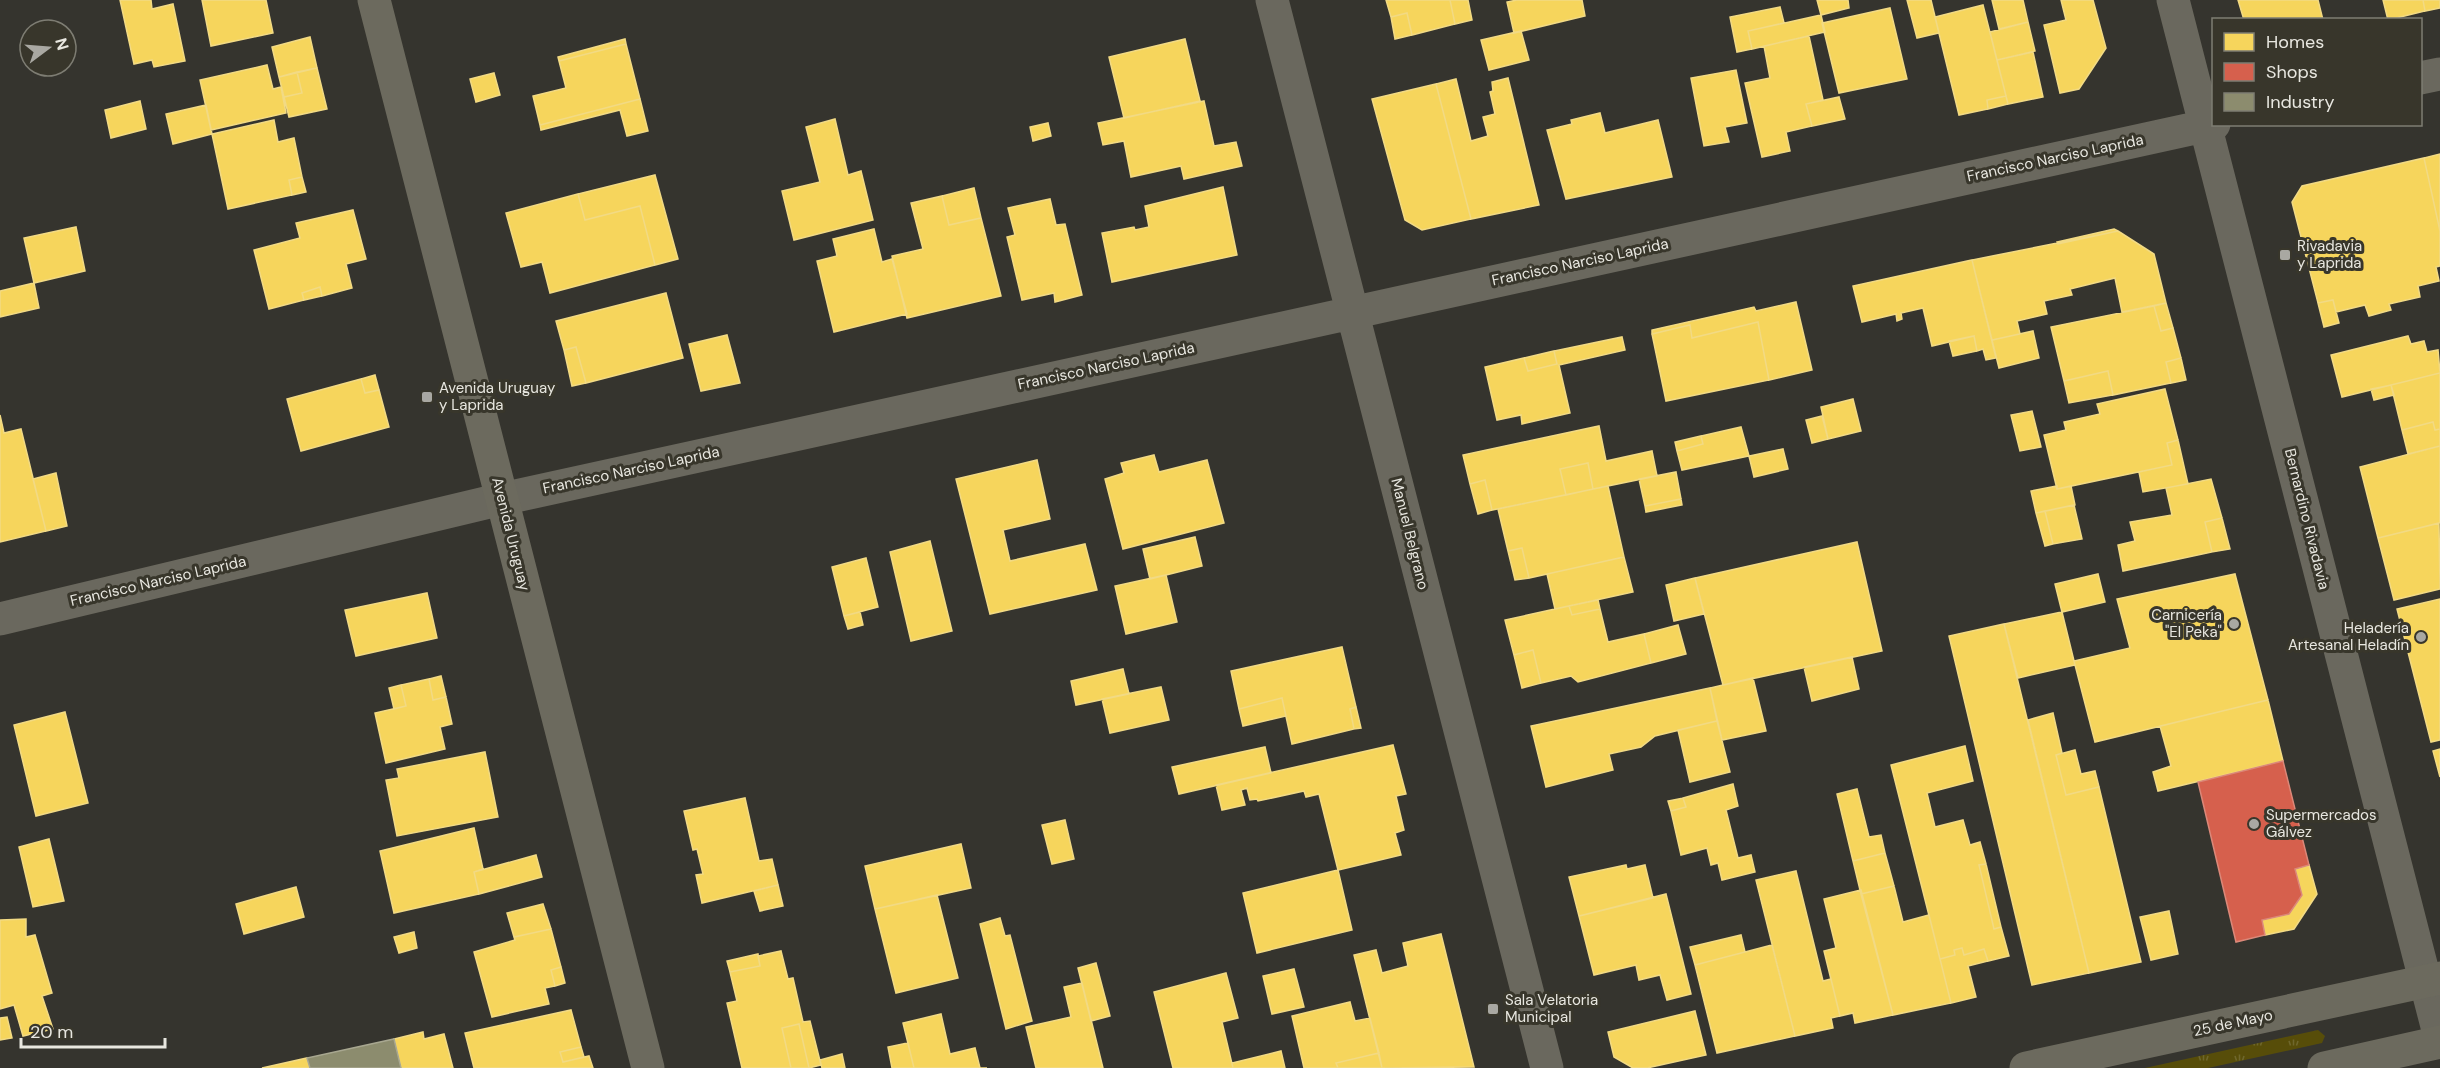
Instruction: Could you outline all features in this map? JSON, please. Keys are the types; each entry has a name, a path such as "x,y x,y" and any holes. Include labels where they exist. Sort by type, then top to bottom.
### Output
{"main road":[{"name":"Avenida Uruguay","path":"374,0 648,1068"},
{"name":"25 de Mayo","path":"2026,1068 2433,979"},
{"path":"2324,1068 2440,1040"}],"street":[{"name":"Manuel Belgrano","path":"1272,0 1547,1068"},
{"name":"Bernardino Rivadavia","path":"2173,0 2209,124 2433,979 2440,1040"},
{"path":"2422,78 2440,74"},
{"name":"Francisco Narciso Laprida","path":"0,619 502,499 2209,124"}],"green space":[{"path":"2318,1030 2325,1036 2322,1043 2208,1068 2145,1068"}],"building: Homes":[{"path":"120,0 151,0 152,9 173,4 185,61 154,67 152,60 134,64"},
{"path":"202,0 266,0 273,33 211,46"},
{"path":"1386,0 1450,0 1455,24 1412,35 1407,13 1391,17"},
{"path":"1450,0 1468,0 1472,20 1455,24"},
{"path":"1582,0 1585,16 1514,33 1507,2"},
{"path":"1817,0 1848,0 1849,8 1821,15"},
{"path":"1907,0 1931,0 1939,33 1917,38"},
{"path":"1992,0 2023,0 2028,22 1999,29"},
{"path":"2061,0 2093,0 2106,48 2079,89 2060,93 2044,25 2066,20"},
{"path":"2238,0 2318,0 2322,18 2243,18"},
{"path":"2383,0 2423,0 2425,11 2388,18"},
{"path":"2423,0 2440,0 2440,8 2425,11"},
{"path":"1983,5 2006,96 1987,100 1988,109 1959,115 1935,17"},
{"path":"1780,7 1784,23 1748,31 1752,49 1737,52 1730,17"},
{"path":"1890,8 1907,79 1839,93 1822,23"},
{"path":"1407,13 1412,35 1395,39 1391,17"},
{"path":"1821,15 1825,32 1752,49 1748,31"},
{"path":"2028,22 2035,51 1997,60 1990,32"},
{"path":"1521,31 1529,60 1489,70 1481,40"},
{"path":"1809,36 1823,100 1806,104 1812,126 1786,132 1790,151 1762,157 1745,83 1770,78 1764,46"},
{"path":"310,37 317,68 279,77 272,47"},
{"path":"625,39 626,44 559,61 558,57"},
{"path":"1185,39 1200,101 1124,118 1109,57"},
{"path":"626,44 640,99 540,125 533,96 566,88 559,61"},
{"path":"2033,52 2043,97 2008,104 1997,60"},
{"path":"267,65 273,89 281,87 286,113 211,130 200,80"},
{"path":"317,68 327,109 289,117 284,97 302,93 297,72"},
{"path":"1736,70 1747,123 1725,127 1729,142 1704,146 1691,78"},
{"path":"297,72 302,93 284,97 279,77"},
{"path":"494,73 500,95 476,102 470,79"},
{"path":"1508,78 1539,205 1471,219 1436,84 1456,79 1471,141 1488,136 1483,117 1495,114 1490,92 1493,91 1492,82"},
{"path":"1436,84 1471,219 1422,230 1405,220 1372,99"},
{"path":"2006,96 2008,104 1988,109 1987,100"},
{"path":"1839,97 1845,119 1812,126 1806,104"},
{"path":"640,99 648,131 627,136 620,110 541,130 540,125"},
{"path":"140,101 146,129 111,138 105,110"},
{"path":"1204,101 1214,146 1236,142 1242,166 1184,179 1181,166 1131,177 1124,141 1103,145 1098,123"},
{"path":"206,105 212,134 173,144 166,114"},
{"path":"1600,113 1605,133 1658,120 1672,177 1566,199 1547,130 1572,124 1571,120"},
{"path":"835,119 848,175 861,171 873,220 794,240 782,191 820,182 806,127"},
{"path":"274,120 278,142 294,138 302,177 289,180 292,195 228,209 212,134"},
{"path":"1048,123 1051,136 1033,141 1030,127"},
{"path":"2440,154 2440,231 2424,158"},
{"path":"2424,158 2440,231 2440,266 2436,267 2439,281 2418,286 2420,297 2389,304 2391,310 2369,316 2365,305 2336,312 2333,300 2318,303 2292,202 2302,186"},
{"path":"655,175 678,259 655,265 640,206 585,220 578,194"},
{"path":"302,177 306,192 292,195 289,180"},
{"path":"1223,187 1237,255 1112,282 1102,233 1134,227 1135,230 1149,227 1145,206"},
{"path":"974,188 981,218 949,225 942,196"},
{"path":"578,194 585,220 640,206 655,265 550,293 542,262 521,267 506,213"},
{"path":"942,196 949,225 981,218 1001,296 907,318 892,256 923,249 911,203"},
{"path":"1050,199 1056,225 1065,224 1082,295 1055,302 1054,293 1022,300 1007,237 1015,235 1008,208"},
{"path":"353,210 366,259 346,264 352,288 322,296 320,287 302,293 304,300 269,309 254,250 300,238 296,223"},
{"path":"76,227 85,271 34,283 24,238"},
{"path":"874,229 882,262 892,259 907,314 834,332 817,261 837,256 833,239"},
{"path":"2114,229 2118,231 2058,244 2057,242"},
{"path":"2118,231 2154,254 2166,303 2122,312 2115,278 2070,289 2072,295 2044,301 2047,314 2017,321 2020,334 1992,340 1972,260"},
{"path":"1972,260 1996,358 1986,360 1983,349 1977,351 1974,336 1932,346 1923,308 1901,313 1902,319 1897,321 1896,314 1862,322 1853,286"},
{"path":"34,283 39,308 0,317 0,291"},
{"path":"320,287 322,296 304,300 302,293"},
{"path":"666,293 683,358 586,383 576,347 564,350 556,321"},
{"path":"2333,300 2339,323 2324,327 2318,303"},
{"path":"1796,302 1812,370 1769,380 1758,322 1692,338 1690,325 1652,334 1652,330 1754,307 1756,311"},
{"path":"2166,303 2173,328 2161,331 2154,306"},
{"path":"2154,306 2161,331 2173,328 2181,358 2166,362 2171,383 2113,395 2108,371 2064,381 2051,327"},
{"path":"1758,322 1769,380 1666,401 1652,334 1690,325 1692,338"},
{"path":"2033,331 2039,358 1999,368 1992,340"},
{"path":"727,335 740,383 701,391 689,344"},
{"path":"1974,336 1977,351 1953,356 1949,341"},
{"path":"2408,336 2411,344 2424,341 2427,352 2438,350 2440,373 2342,397 2331,355"},
{"path":"1622,337 1625,350 1559,365 1570,413 1522,424 1521,415 1497,420 1485,367 1524,358 1528,371 1557,364 1554,351"},
{"path":"576,347 586,383 572,386 564,350"},
{"path":"1554,351 1557,364 1528,371 1524,358"},
{"path":"2181,358 2186,380 2171,383 2166,362"},
{"path":"2108,371 2113,395 2069,403 2064,381"},
{"path":"2440,373 2440,429 2435,430 2433,422 2402,430 2391,385"},
{"path":"375,375 379,390 365,393 361,379"},
{"path":"361,379 365,393 379,390 389,427 301,451 287,399"},
{"path":"2391,385 2394,395 2374,400 2371,389"},
{"path":"2165,389 2178,440 2167,443 2172,465 2057,489 2044,435 2066,430 2064,422 2100,414 2097,404"},
{"path":"1853,399 1861,431 1828,439 1821,407"},
{"path":"2032,411 2041,447 2020,451 2011,415"},
{"path":"0,415 4,433 21,429 46,531 0,542"},
{"path":"1822,416 1828,439 1812,443 1806,420"},
{"path":"2433,422 2435,430 2440,429 2440,446 2408,454 2402,430"},
{"path":"1599,426 1606,461 1652,451 1657,476 1593,489 1588,463 1560,469 1566,495 1492,510 1485,480 1470,484 1463,455"},
{"path":"1741,427 1749,456 1682,470 1677,451 1703,444 1701,436"},
{"path":"1701,436 1703,444 1677,451 1675,442"},
{"path":"2178,440 2188,484 2143,492 2139,472 2172,465 2167,443"},
{"path":"2440,446 2440,523 2378,538 2360,467"},
{"path":"1783,449 1788,469 1754,477 1749,456"},
{"path":"1154,455 1159,472 1207,460 1224,523 1123,549 1105,479 1124,473 1121,463"},
{"path":"1037,460 1050,519 1003,530 1010,561 1085,544 1097,590 990,614 956,479"},
{"path":"1588,463 1593,489 1566,495 1560,469"},
{"path":"1676,472 1681,499 1645,506 1639,479"},
{"path":"56,473 67,526 46,531 33,479"},
{"path":"2211,479 2222,518 2205,522 2212,552 2123,571 2118,545 2135,541 2130,522 2172,515 2166,488"},
{"path":"1485,480 1492,510 1478,514 1470,484"},
{"path":"1608,486 1624,557 1529,578 1522,548 1508,551 1498,509"},
{"path":"2057,486 2057,489 2071,486 2075,505 2036,513 2031,491"},
{"path":"1681,499 1682,505 1646,512 1645,506"},
{"path":"2074,505 2082,539 2053,544 2045,511"},
{"path":"2045,511 2053,544 2045,546 2036,513"},
{"path":"2222,518 2230,549 2212,552 2205,522"},
{"path":"2439,523 2440,589 2394,600 2378,538"},
{"path":"1195,537 1202,566 1150,579 1143,549"},
{"path":"930,541 952,631 911,641 890,552"},
{"path":"1857,542 1882,651 1723,685 1695,578"},
{"path":"1522,548 1529,578 1515,580 1508,551"},
{"path":"1624,557 1633,592 1555,609 1547,574"},
{"path":"866,558 878,607 844,616 832,567"},
{"path":"2098,574 2105,602 2062,612 2055,584"},
{"path":"2235,574 2268,700 2095,742 2074,661 2130,648 2117,599"},
{"path":"1166,575 1177,622 1126,634 1115,586"},
{"path":"1695,578 1704,614 1674,621 1666,585"},
{"path":"427,593 437,638 356,656 345,610"},
{"path":"2440,599 2440,740 2431,742 2397,609"},
{"path":"1598,600 1600,609 1572,615 1569,606"},
{"path":"1569,606 1572,615 1600,609 1608,642 1644,634 1651,663 1578,682 1571,676 1541,683 1533,650 1514,655 1505,620"},
{"path":"860,612 863,625 848,629 844,616"},
{"path":"2062,612 2075,665 2018,678 2004,624"},
{"path":"2004,624 2089,973 2032,985 1949,636"},
{"path":"1678,625 1686,654 1651,663 1644,634"},
{"path":"1342,647 1356,707 1350,709 1354,729 1292,744 1282,698 1239,709 1231,671"},
{"path":"1533,650 1541,683 1522,688 1514,655"},
{"path":"1852,657 1859,689 1812,701 1804,667"},
{"path":"1123,669 1129,694 1076,705 1071,681"},
{"path":"441,676 446,697 433,700 429,679"},
{"path":"1753,678 1766,731 1722,740 1710,688"},
{"path":"429,679 433,700 446,697 452,724 440,727 445,749 386,763 375,713 406,706 401,685"},
{"path":"401,685 406,706 394,709 389,688"},
{"path":"1161,687 1169,720 1110,733 1102,699"},
{"path":"1710,688 1717,721 1655,736 1641,747 1609,754 1613,770 1546,787 1531,726"},
{"path":"1282,698 1286,716 1243,726 1239,709"},
{"path":"2268,700 2283,761 2158,791 2153,772 2171,766 2160,726"},
{"path":"1356,707 1361,728 1354,729 1350,709"},
{"path":"65,712 88,803 36,816 14,725"},
{"path":"2053,713 2062,753 2056,755 2066,795 2099,787 2141,962 2089,973 2028,720"},
{"path":"1717,721 1730,772 1690,782 1678,730"},
{"path":"1393,745 1406,794 1396,796 1404,830 1395,833 1401,855 1338,870 1319,794 1306,797 1304,791 1258,801 1257,799 1250,800 1247,788 1241,790 1245,805 1222,810 1216,785"},
{"path":"1965,746 1973,781 1927,793 1935,827 1963,820 1970,845 1980,842 1986,864 1979,865 1994,929 2001,927 2009,956 1988,961 1984,949 1964,955 1962,948 1954,950 1955,955 1940,959 1891,765"},
{"path":"1265,747 1271,773 1179,794 1172,767"},
{"path":"2440,749 2440,777 2433,751"},
{"path":"2075,750 2081,774 2095,771 2099,787 2066,795 2056,755"},
{"path":"485,752 498,817 397,836 386,780 399,778 397,769"},
{"path":"1733,784 1738,806 1726,810 1738,858 1751,855 1755,872 1722,880 1718,863 1711,865 1707,848 1681,855 1671,811 1686,807 1683,798"},
{"path":"1857,789 1869,837 1881,835 1885,853 1853,861 1837,794"},
{"path":"745,798 759,861 772,859 778,885 702,903 696,875 703,874 697,849 693,850 684,811"},
{"path":"1683,798 1686,807 1671,811 1668,801"},
{"path":"1065,820 1074,859 1052,864 1042,825"},
{"path":"474,828 483,869 474,872 479,894 394,913 380,851"},
{"path":"49,839 64,901 33,907 19,847"},
{"path":"961,844 971,888 875,909 865,866"},
{"path":"1885,853 1894,886 1861,894 1853,861"},
{"path":"536,855 542,877 479,894 474,872"},
{"path":"1986,864 2001,927 1994,929 1979,865"},
{"path":"1626,865 1627,869 1645,865 1653,898 1579,916 1569,877"},
{"path":"2309,865 2317,894 2294,929 2265,935 2262,920 2289,914 2302,895 2295,869"},
{"path":"1338,870 1352,930 1257,953 1243,893"},
{"path":"1796,871 1823,981 1831,979 1840,1016 1831,1018 1833,1028 1795,1036 1756,880"},
{"path":"778,885 783,906 760,911 754,891"},
{"path":"1894,886 1903,922 1929,915 1951,1003 1893,1015 1861,894"},
{"path":"296,887 304,917 244,934 236,904"},
{"path":"1861,890 1893,1015 1855,1023 1853,1013 1840,1016 1824,951 1836,948 1824,899"},
{"path":"1666,894 1691,994 1667,1000 1660,975 1639,980 1636,965 1594,975 1579,916"},
{"path":"937,895 958,978 896,993 875,909"},
{"path":"543,904 551,929 514,937 507,913"},
{"path":"2169,911 2178,954 2151,960 2140,917"},
{"path":"1000,918 1005,936 1010,935 1032,1021 1006,1029 980,924"},
{"path":"26,919 26,937 35,935 52,993 42,996 53,1029 23,1036 14,1005 0,1009 0,920"},
{"path":"551,929 561,967 551,970 555,986 545,988 549,1004 492,1017 474,952 515,940 514,937"},
{"path":"414,932 417,948 399,953 394,937"},
{"path":"1441,934 1474,1067 1382,1068 1354,955 1376,950 1382,973 1408,966 1403,943"},
{"path":"1741,935 1745,952 1695,965 1690,947"},
{"path":"1772,945 1795,1036 1717,1053 1695,965"},
{"path":"1962,948 1964,955 1984,949 1988,961 1968,966 1976,997 1951,1003 1940,959 1955,955 1954,950"},
{"path":"781,951 788,979 793,978 803,1022 810,1021 821,1065 809,1068 799,1024 782,1028 791,1068 742,1068 727,1003 737,1001 730,972 760,966 758,956"},
{"path":"758,954 760,966 730,972 727,961"},
{"path":"1096,963 1110,1016 1091,1021 1078,968"},
{"path":"561,967 565,983 555,986 551,970"},
{"path":"1294,969 1304,1007 1272,1014 1263,976"},
{"path":"1226,973 1238,1018 1222,1022 1233,1068 1173,1068 1154,992"},
{"path":"1082,983 1103,1068 1036,1068 1026,1027 1071,1017 1064,987"},
{"path":"1350,1002 1355,1021 1370,1018 1379,1053 1336,1063 1338,1068 1304,1068 1292,1016"},
{"path":"571,1010 581,1047 560,1052 563,1062 589,1056 593,1068 474,1068 465,1033"},
{"path":"1695,1011 1706,1055 1647,1068 1633,1068 1614,1057 1608,1032"},
{"path":"941,1014 950,1054 975,1048 980,1068 914,1068 903,1023"},
{"path":"7,1017 12,1038 0,1040 0,1018"},
{"path":"799,1024 809,1068 791,1068 782,1028"},
{"path":"423,1032 424,1039 444,1034 453,1068 401,1068 394,1039"},
{"path":"908,1043 914,1068 892,1068 888,1047"},
{"path":"581,1047 584,1057 563,1062 560,1052"},
{"path":"1281,1051 1285,1068 1233,1068 1232,1063"},
{"path":"1379,1053 1382,1068 1338,1068 1336,1063"},
{"path":"842,1054 845,1068 822,1068 820,1060"},
{"path":"307,1058 310,1068 262,1068"}],"building: Shops":[{"name":"Supermercados Gálvez","path":"2283,761 2309,865 2295,869 2302,895 2289,914 2262,920 2265,935 2236,942 2198,782"}],"building: Industry":[{"path":"394,1039 401,1068 310,1068 307,1058"}],"place":[{"name":"Rivadavia y Laprida","path":"2285,255"},
{"name":"Avenida Uruguay y Laprida","path":"427,397"},
{"name":"Carnicería \"El Peka\"","path":"2234,624"},
{"name":"Heladería Artesanal Heladín","path":"2421,637"},
{"name":"Supermercados Gálvez","path":"2254,824"},
{"name":"Sala Velatoria Municipal","path":"1493,1009"}]}
